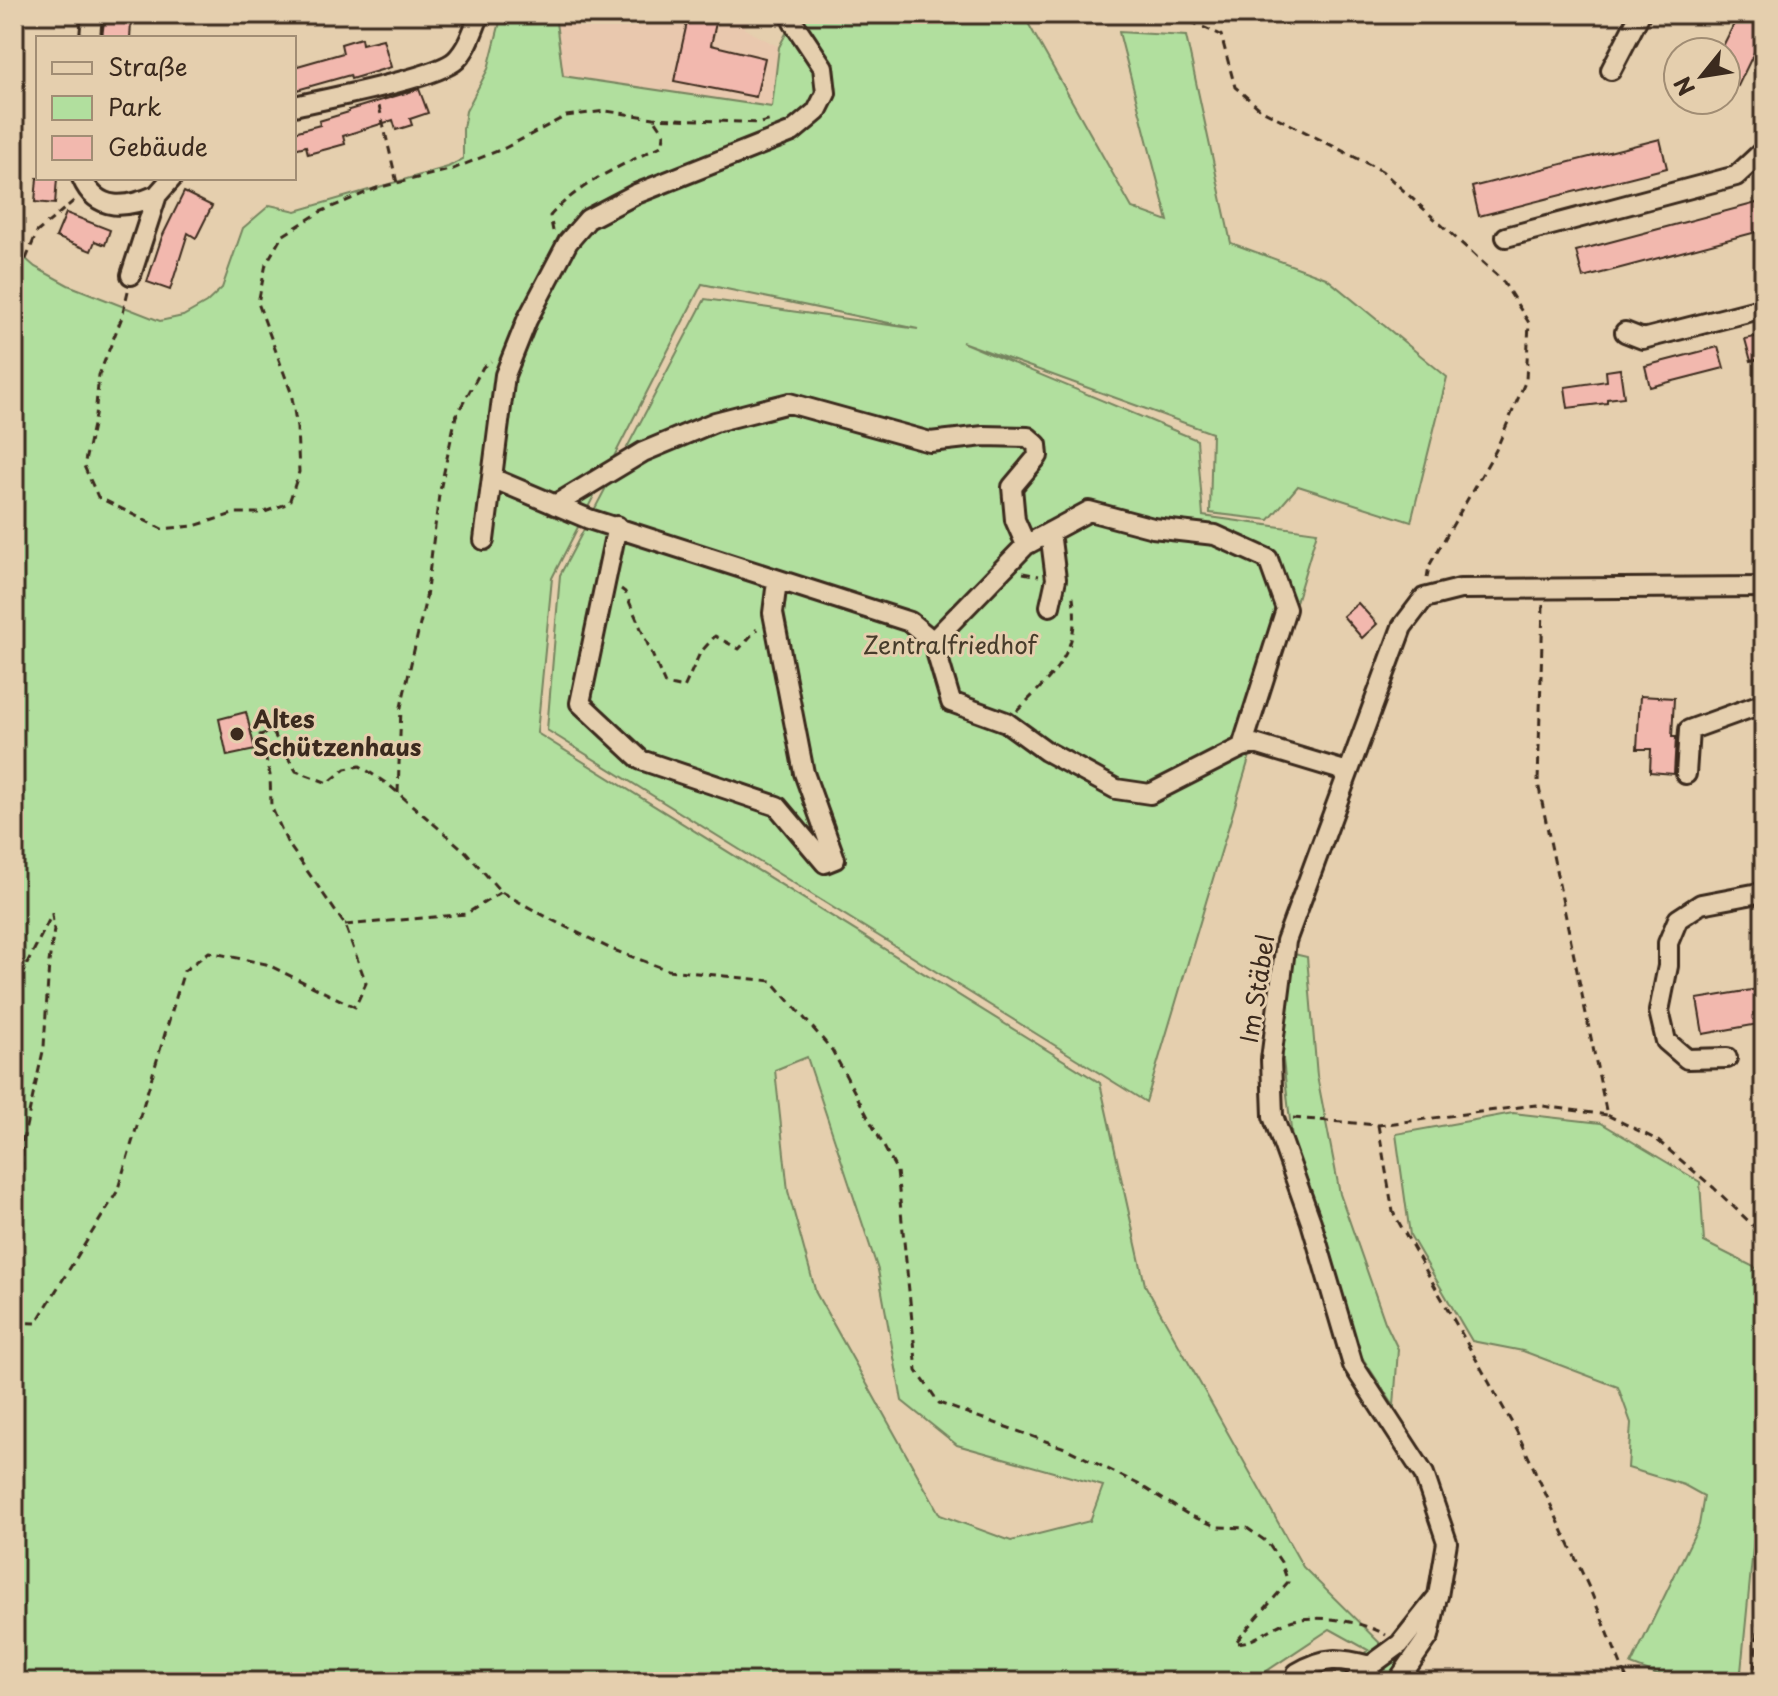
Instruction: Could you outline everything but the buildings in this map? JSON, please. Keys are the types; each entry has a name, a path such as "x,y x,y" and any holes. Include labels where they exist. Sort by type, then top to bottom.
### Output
{"street":[{"path":"90,36 92,14"},
{"path":"484,540 505,375 527,320 568,242 588,219 636,194 792,132 817,111 826,93 823,67 790,14"},
{"path":"1611,70 1640,14"},
{"path":"296,106 426,74 454,62 465,50 479,16"},
{"path":"1506,237 1736,176 1764,150"},
{"path":"131,275 157,195 170,180"},
{"path":"85,184 95,198 113,204 136,204 157,195"},
{"path":"1625,332 1643,339 1764,308"},
{"path":"555,505 643,452 715,422 789,403 930,442 984,436 1028,437 1037,445 1038,456 1012,487 1015,520 1026,545"},
{"path":"492,478 589,519 910,622 933,641 951,702 1006,722 1046,751 1116,789 1150,794 1242,747 1255,744 1348,772"},
{"path":"933,641 1026,545 1089,511 1153,528 1215,535 1268,559 1286,609 1242,747"},
{"path":"617,526 580,703 641,760 777,806 825,863 835,859 804,773 773,613 777,581"},
{"path":"1050,532 1056,579 1050,606"},
{"path":"1424,598 1460,589 1764,587"},
{"name":"Im Stäbel","path":"1353,1682 1400,1644 1438,1596 1447,1542 1424,1474 1353,1365 1311,1222 1273,1116 1271,1060 1286,941 1402,627 1424,598"},
{"path":"1686,774 1689,730 1764,703"},
{"path":"1727,1058 1687,1059 1666,1041 1659,1011 1668,966 1668,943 1678,919 1701,904 1764,892"},
{"path":"1397,1682 1429,1636 1438,1596"},
{"path":"1295,1682 1297,1673 1317,1661 1345,1659 1370,1666"}],"path":[{"path":"1136,14 1152,19 1180,17 1221,35 1235,87 1260,109 1382,171 1502,280 1529,323 1526,380 1496,450 1429,566 1424,598"},
{"path":"375,87 397,183"},
{"path":"131,275 122,317 99,375 95,416 84,466 98,497 162,529 194,526 236,513 262,513 289,503 299,472 291,392 258,303 266,264 282,236 320,212 377,188 466,164 505,148 566,116 606,111 654,118 760,123 783,118"},
{"path":"568,242 555,238 550,216 566,199 594,180 663,145 664,133 654,118"},
{"path":"14,314 24,264 37,232 85,184"},
{"path":"398,793 401,707 426,598 442,482 456,416 483,367 493,359"},
{"path":"1002,569 1063,580 1071,587 1077,615 1074,635 1053,675 1006,722"},
{"path":"606,576 625,592 665,684 684,688 700,653 715,636 739,649 773,613"},
{"path":"1544,589 1538,783 1607,1115"},
{"path":"14,1322 36,1323 117,1192 184,971 209,952 266,964 355,1007 366,983 345,925 287,842 271,806 270,775 260,735 272,731 296,771 328,783 345,769 360,766 398,793 466,852 501,892 611,949 668,970 772,981 832,1050 897,1171 917,1371 939,1403 1065,1448 1138,1484 1189,1515 1218,1527 1247,1528 1267,1542 1281,1562 1288,1582 1235,1643 1248,1643 1285,1622 1310,1616 1373,1627 1400,1644"},
{"path":"345,925 466,914 501,892"},
{"path":"14,990 52,914 54,930 44,1047 23,1140 14,1314"},
{"path":"1273,1116 1378,1125 1536,1105 1607,1115 1657,1140 1764,1236"},
{"path":"1378,1125 1393,1212 1517,1432 1591,1592 1628,1682"},
{"path":"1753,1682 1764,1544"}],"shaded area":[{"path":"555,14 748,14 745,29 779,47 773,107 563,76"}],"green space":[{"name":"Zentralfriedhof","path":"502,14 555,14 563,76 772,107 779,47 796,14 1023,14 1132,208 1168,221 1119,32 1186,36 1231,243 1326,278 1447,377 1411,522 1298,486 1269,520 1210,513 1212,433 962,342 1197,440 1203,516 1317,532 1146,1102 547,730 560,575 705,299 918,329 702,284 552,578 537,733 1100,1083 1145,1285 1303,1567 1419,1682 1334,1682 1368,1650 1330,1629 1250,1682 14,1682 14,236 18,252 35,267 68,285 160,321 183,316 206,303 222,288 243,228 270,205 296,211 448,167 463,159 466,111 488,69","holes":["807,1057 878,1270 902,1401 957,1445 1103,1486 1090,1521 1011,1541 940,1515 816,1293 788,1191 775,1070"]},
{"path":"1294,954 1307,957 1317,1076 1340,1194 1385,1322 1398,1349 1394,1406 1350,1339 1292,1138 1282,1051"},
{"path":"1513,1113 1601,1123 1700,1182 1704,1242 1764,1272 1764,1436 1740,1682 1676,1682 1631,1665 1699,1525 1704,1496 1684,1485 1628,1468 1631,1423 1618,1387 1523,1351 1472,1341 1410,1235 1396,1134"}],"place":[{"name":"Altes Schützenhaus","path":"237,734"}]}
